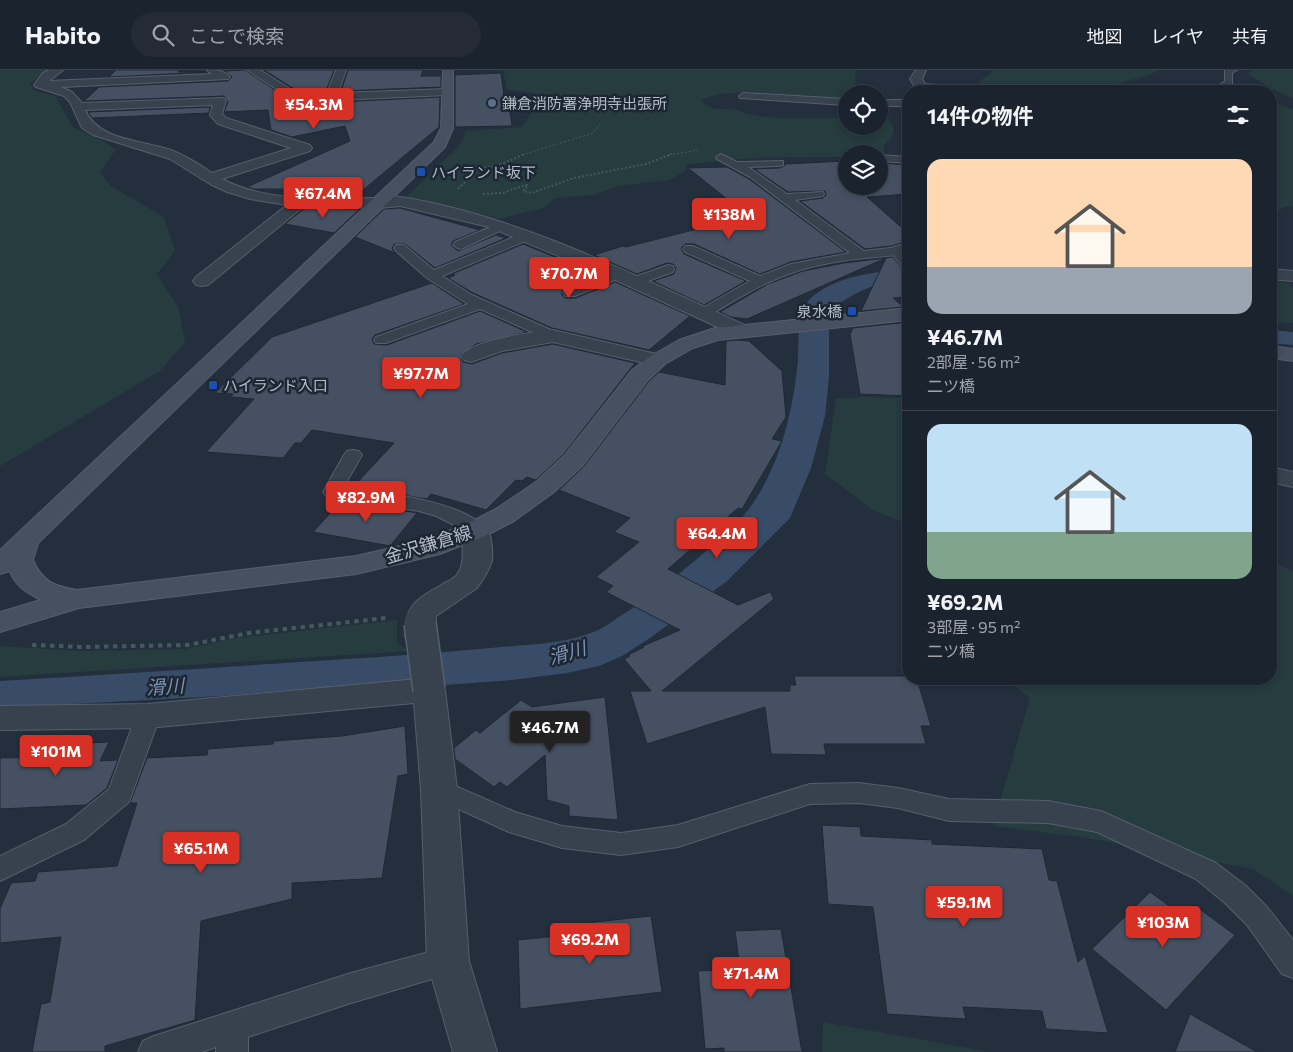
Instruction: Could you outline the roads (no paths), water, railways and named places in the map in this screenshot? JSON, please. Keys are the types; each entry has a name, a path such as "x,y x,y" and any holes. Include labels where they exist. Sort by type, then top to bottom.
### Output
{"street":[{"path":"40,85 47,76 58,70"},
{"path":"40,85 224,77 212,70"},
{"path":"252,70 296,98 447,92"},
{"path":"331,97 340,70"},
{"path":"0,565 440,144 447,128 448,70"},
{"path":"918,85 916,79 921,70"},
{"path":"40,85 69,94 79,107 81,115 89,128 100,133 166,152 184,160 231,189 263,197 302,201 400,202 502,226 617,274 742,331"},
{"path":"79,107 220,101 216,115 222,121 305,148 211,178"},
{"path":"202,281 302,201"},
{"path":"1277,275 1293,276"},
{"name":"金沢鎌倉線","path":"0,622 77,599 356,565 430,548 476,530 505,515 545,487 574,460 640,375 658,360 686,344 715,334 902,315"},
{"path":"471,356 496,346 527,339 553,336 658,360"},
{"path":"1277,353 1293,355"},
{"path":"1277,476 1293,480"},
{"path":"475,1052 448,961 439,790 421,618 435,602 467,582 478,560 476,530"},
{"path":"26,540 19,560 25,576 36,586 54,595 77,599"},
{"path":"0,718 148,716 429,690"}],"lane":[{"path":"1225,85 1228,82 1228,72 1233,70"},
{"path":"743,96 838,102"},
{"path":"888,103 902,103"},
{"path":"721,157 754,175 860,254"},
{"path":"888,159 902,160"},
{"path":"734,165 779,163"},
{"path":"784,198 818,194"},
{"path":"459,244 502,226"},
{"path":"432,275 526,236"},
{"path":"400,248 444,285 480,304 553,336"},
{"path":"689,249 760,281"},
{"path":"702,314 737,292 795,268 860,254 902,254"},
{"path":"634,282 668,269"},
{"path":"570,293 617,274"},
{"path":"380,340 480,304"},
{"path":"353,455 332,492 405,500 466,522 476,530"},
{"path":"0,869 75,832 120,795 148,716"},
{"path":"439,790 509,821 562,837 621,844 678,836 810,794 859,793 898,798 949,810 1048,812 1101,822 1206,871 1236,894 1257,916 1293,964"},
{"path":"154,1052 232,1039 351,988 448,961"}],"water":[{"name":"滑川","path":"902,270 902,279 876,285 857,293 829,312 829,376 825,416 811,468 790,518 727,581 650,638 622,656 599,666 567,673 512,680 444,685 407,683 355,685 220,696 0,708 0,681 471,650 561,641 573,639 600,629 651,596 723,537 740,520 755,500 767,479 785,433 795,384 802,310 814,295 825,288 852,277"},
{"path":"1277,331 1293,332 1293,345 1277,344"}],"place":[{"name":"鎌倉消防署浄明寺出張所","path":"492,103"},
{"name":"ハイランド坂下","path":"421,172"},
{"name":"泉水橋","path":"852,311"},
{"name":"ハイランド入口","path":"213,385"}]}
